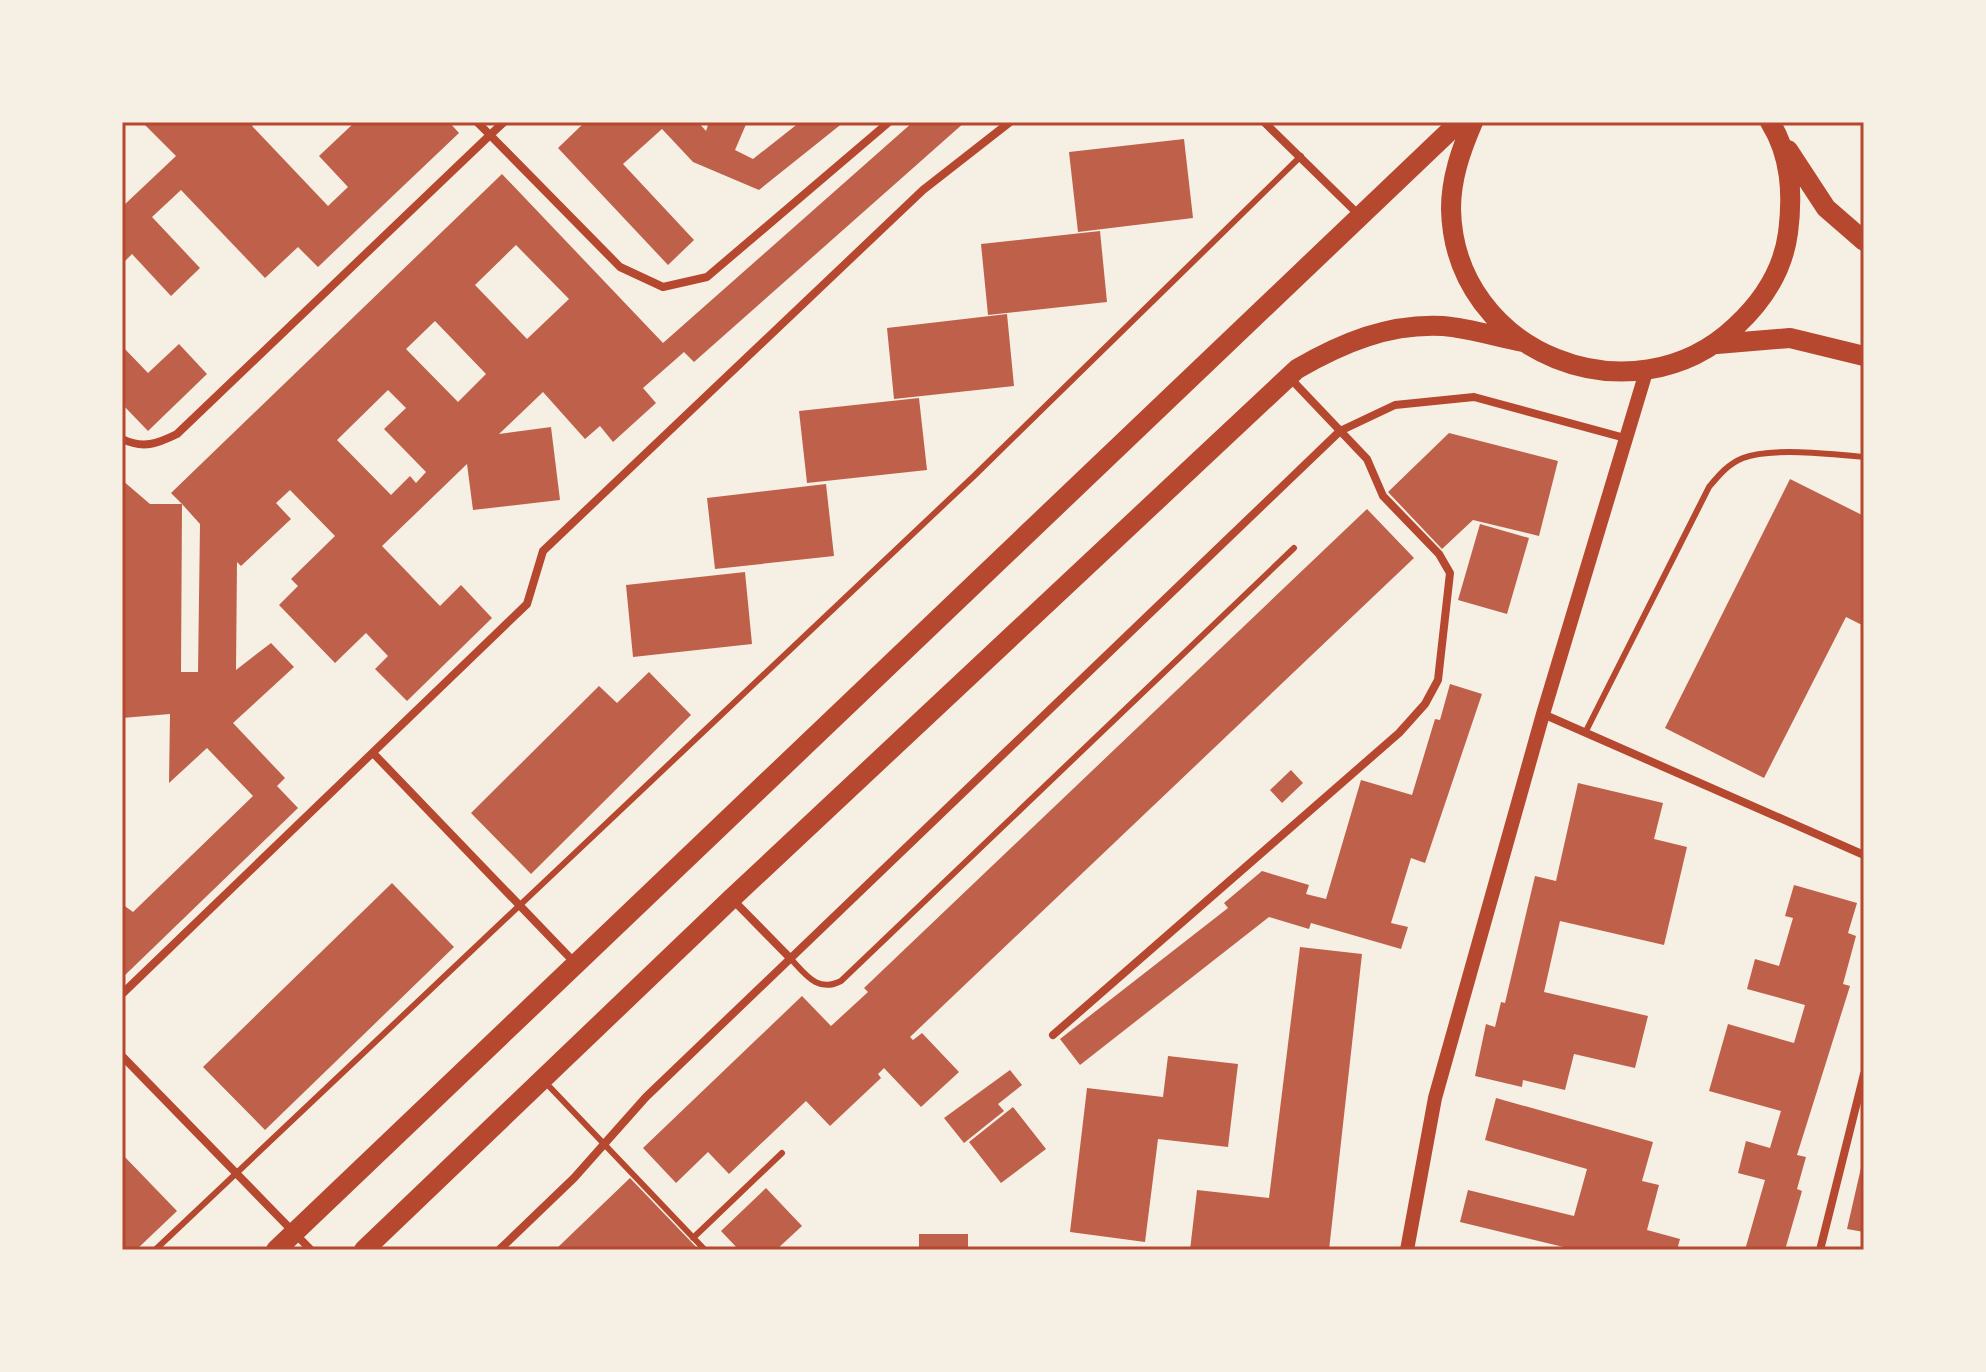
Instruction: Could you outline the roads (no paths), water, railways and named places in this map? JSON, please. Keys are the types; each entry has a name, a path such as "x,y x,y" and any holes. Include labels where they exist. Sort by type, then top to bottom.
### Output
{"main road":[{"path":"276,1250 1459,122"},
{"path":"1473,122 1457,159 1451,210 1461,261 1486,306 1523,342 1563,364 1609,373 1646,372 1683,362 1717,344 1759,305 1785,253 1793,196 1776,131"},
{"path":"1776,131 1826,208 1864,241"},
{"path":"364,1250 731,899 1289,377 1336,346 1366,334 1443,326 1523,342"},
{"path":"1717,344 1790,338 1864,356"}],"street":[{"path":"477,122 620,267 663,287 707,277 889,122"},
{"path":"122,439 132,444 155,445 177,434 504,122"},
{"path":"122,994 527,604 543,551 923,190 1010,122"},
{"path":"1264,122 1359,215"},
{"path":"1407,1250 1435,1098 1543,714 1646,372"},
{"path":"1053,1035 1399,733 1425,704 1438,680 1450,573 1439,554 1383,496 1367,459 1289,377"},
{"path":"499,1250 605,1145 646,1097 1340,431 1395,405 1474,397 1625,438"},
{"path":"1543,714 1864,855"},
{"path":"373,753 575,963"},
{"path":"731,899 791,959"},
{"path":"122,1056 311,1250"},
{"path":"1820,1250 1864,1074"}],"lane":[{"path":"155,1250 975,475 1301,156"},
{"path":"1586,731 1709,487 1726,468 1745,457 1766,454 1864,457"},
{"path":"791,959 820,985 831,986 841,981 1294,548"},
{"path":"543,1080 705,1250"},
{"path":"693,1238 782,1153"}]}
